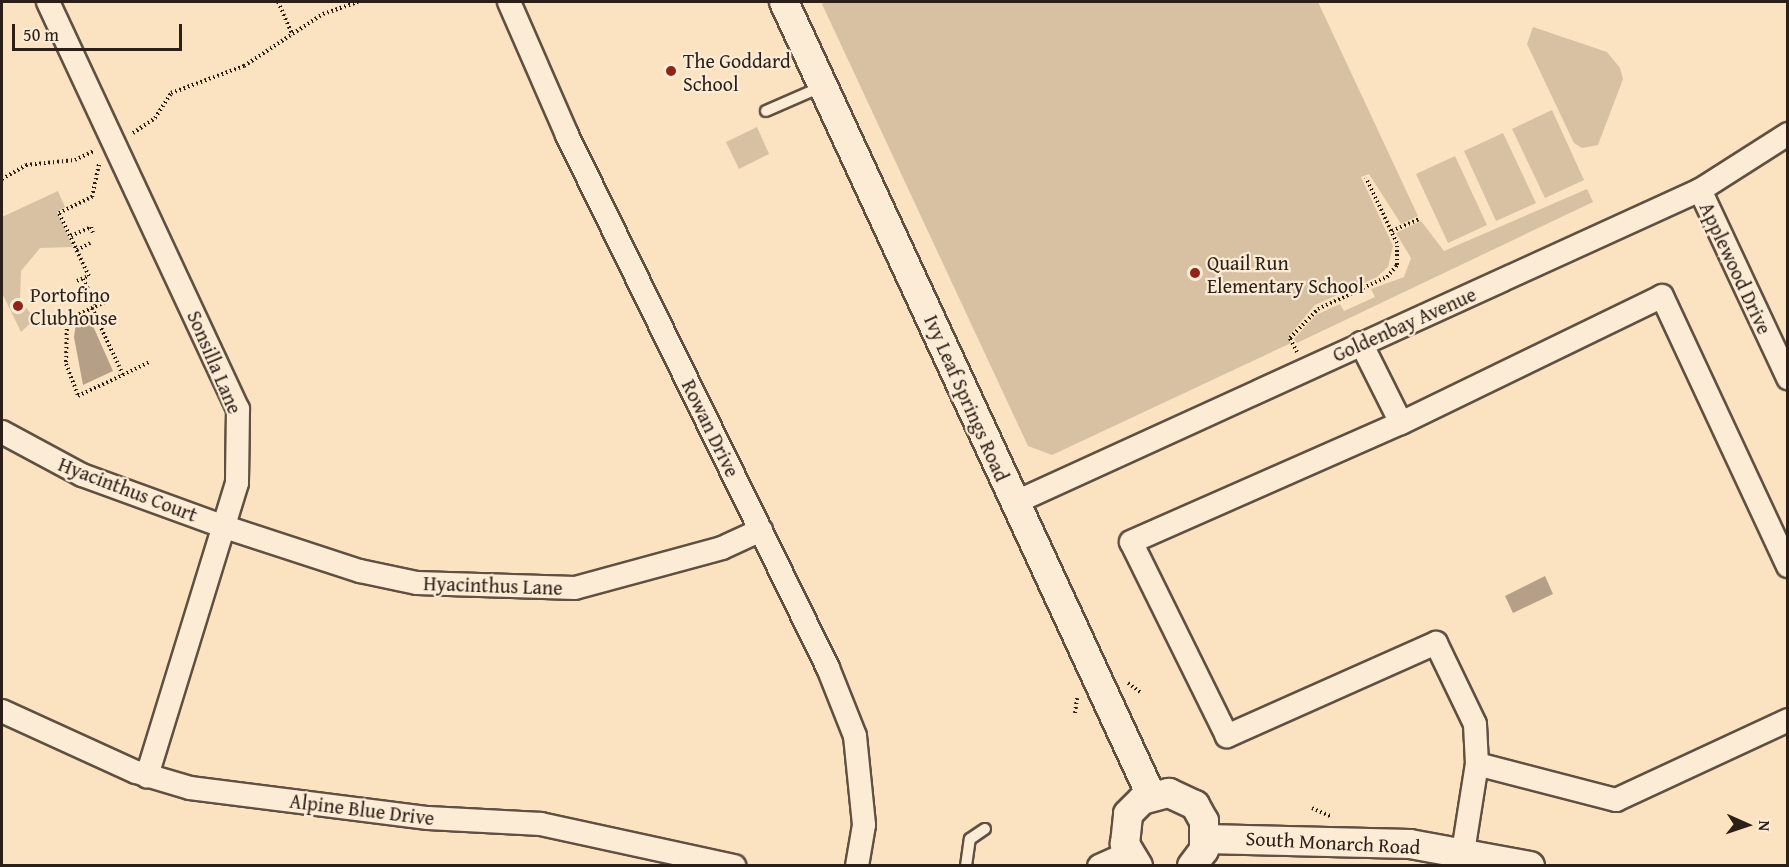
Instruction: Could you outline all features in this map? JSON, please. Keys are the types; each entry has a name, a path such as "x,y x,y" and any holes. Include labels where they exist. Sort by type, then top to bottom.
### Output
{"street":[{"name":"Sonsilla Lane","path":"48,2 238,409 237,483 147,776"},
{"name":"Rowan Drive","path":"509,2 567,135 760,530 855,736 864,825 857,866"},
{"name":"Ivy Leaf Springs Road","path":"784,2 825,86 1014,503 1151,795"},
{"name":"Goldenbay Avenue","path":"1014,503 1700,190 1788,134"},
{"name":"Applewood Drive","path":"1700,190 1788,378"},
{"path":"1463,852 1477,764 1474,724 1436,644 1227,736 1131,542 1401,423 1662,296 1788,566"},
{"path":"1361,343 1401,423"},
{"name":"Hyacinthus Court","path":"2,432 82,475 225,527"},
{"name":"Hyacinthus Lane","path":"225,527 417,583 528,590 575,588 647,571 760,530"},
{"name":"Alpine Blue Drive","path":"2,711 147,776 190,788 428,818 541,824 734,866"},
{"path":"1477,764 1616,800 1788,720"},
{"path":"1099,866 1133,859 1124,834 1128,814 1151,795 1179,795 1195,805 1206,839 1192,866"},
{"name":"South Monarch Road","path":"1206,839 1388,843 1463,852 1530,866"}],"lane":[{"path":"766,111 825,86"},
{"path":"966,866 970,839 985,829"}],"path":[{"path":"278,2 293,35"},
{"path":"128,135 154,118 171,93 244,66 323,14 358,2"},
{"path":"2,179 26,165 75,160 96,150 100,164 92,197 59,213 89,276 77,281"},
{"path":"1304,369 1290,338 1318,309 1391,274 1399,255 1392,231 1366,178"},
{"path":"1392,231 1419,219"},
{"path":"71,236 91,227 93,233"},
{"path":"77,250 90,243"},
{"path":"83,279 123,375"},
{"path":"109,300 67,320 64,349 78,396 150,362"}],"shaded area":[{"name":"Quail Run Elementary School","path":"826,2 1318,2 1418,216 1401,224 1369,174 1361,177 1393,246 1388,267 1377,277 1315,305 1288,337 1291,343 1052,455 1028,446 822,4"},
{"path":"1533,27 1607,52 1620,68 1623,79 1598,145 1582,148 1574,143 1527,44"},
{"path":"1552,110 1584,180 1545,198 1512,129"},
{"path":"757,127 769,154 739,169 726,142"},
{"path":"1503,133 1536,203 1496,221 1464,151"},
{"path":"1455,156 1487,225 1448,243 1416,174"},
{"path":"1587,189 1593,202 1297,343 1294,339 1316,315 1340,304 1344,311 1375,297 1371,289 1404,277 1411,258 1396,233 1421,221 1444,251"},
{"path":"58,191 65,207 57,212 73,247 40,248 21,271 20,300 35,319 21,332 2,293 2,217"},
{"path":"89,317 113,371 83,385 74,337 76,323"},
{"path":"1545,576 1553,594 1513,613 1505,596"}],"place":[{"name":"The Goddard School","path":"671,71"},
{"name":"Quail Run Elementary School","path":"1195,273"},
{"name":"Portofino Clubhouse","path":"18,306"}]}
